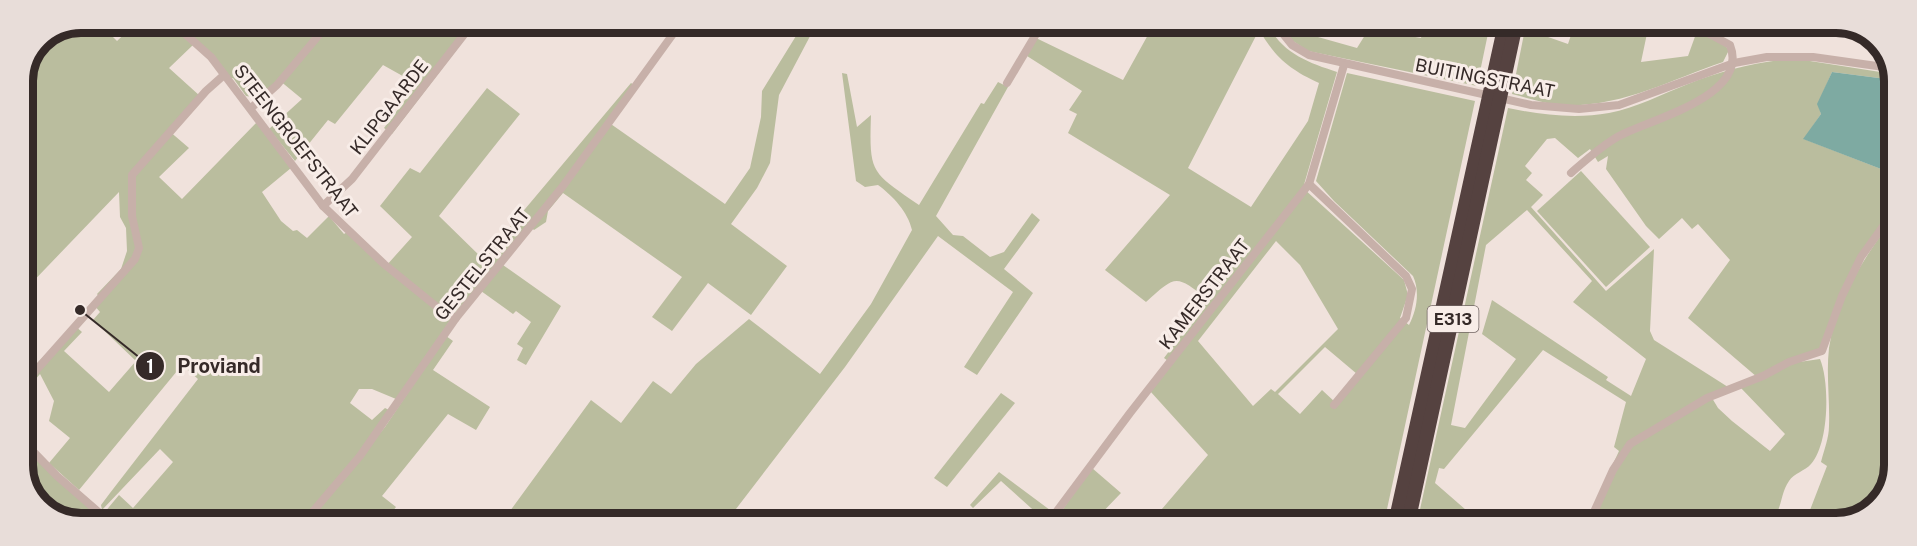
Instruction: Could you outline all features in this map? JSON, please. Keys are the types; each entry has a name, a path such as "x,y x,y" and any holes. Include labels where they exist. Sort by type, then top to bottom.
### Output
{"highway":[{"name":"E313","path":"1397,513 1505,33"},
{"name":"E313","path":"1410,513 1505,33"}],"street":[{"name":"STEENGROEFSTRAAT","path":"185,33 199,44 251,108 324,206 384,264 442,311 456,318"},
{"path":"251,108 277,85 321,33"},
{"name":"KLIPGAARDE","path":"324,206 352,179 465,33"},
{"name":"GESTELSTRAAT","path":"312,513 360,456 456,318 595,144 674,33"},
{"path":"1007,83 1037,33"},
{"name":"BUITINGSTRAAT","path":"1282,33 1292,45 1309,55 1344,65 1531,105 1579,109 1619,105 1734,63 1791,55 1881,67"},
{"path":"1570,173 1619,136 1677,112 1725,81 1734,63 1730,45 1710,33"},
{"name":"KAMERSTRAAT","path":"1055,513 1130,413 1309,184 1344,65"},
{"path":"33,374 135,259 139,248 132,216 132,176 206,91 224,75"},
{"path":"1309,184 1407,276 1412,289 1406,318 1334,405"},
{"path":"1594,513 1613,470 1630,444 1707,398 1763,376 1789,362 1813,356 1822,351 1842,296 1857,266 1884,227"},
{"path":"33,451 57,476 100,513"}],"green space":[{"path":"109,33 117,41 125,33 148,33 151,36 155,33 179,33 193,45 169,68 200,96 168,130 189,148 159,177 182,199 257,122 291,168 262,192 281,221 293,231 297,230 307,238 329,216 344,234 347,232 386,266 412,237 380,206 410,168 420,173 487,88 520,114 439,216 483,259 631,83 634,85 608,122 725,204 750,168 761,117 762,91 798,33 812,33 779,95 770,163 757,188 731,224 787,266 751,315 708,283 672,331 652,317 682,277 563,193 548,211 546,222 534,230 529,226 456,312 396,399 372,389 359,389 350,403 372,420 385,408 389,410 357,456 308,513 104,513 119,495 133,508 173,462 160,449 102,510 101,505 198,379 182,365 79,490 49,463 70,438 49,421 54,401 40,374 33,382 33,368 74,325 82,332 64,351 109,392 136,361 93,320 100,312 94,305 100,298 97,294 121,269 127,251 126,228 120,217 119,192 33,282 34,72 41,54 47,47 54,41 72,34"},
{"path":"185,33 469,33 392,134 384,128 417,84 383,65 335,124 328,120 295,161 269,129 302,99 279,80 260,98 246,96 233,78 230,79"},
{"path":"1149,33 1257,33 1188,168 1251,207 1308,121 1319,83 1284,62 1261,33 1273,33 1288,50 1297,56 1337,72 1303,188 1404,280 1408,295 1400,318 1409,325 1417,300 1413,276 1316,181 1347,73 1475,101 1386,513 1159,513 1208,455 1150,391 1171,363 1164,358 1208,299 1189,285 1176,281 1164,286 1146,302 1105,270 1170,195 1068,133 1077,114 1069,110 1082,91 1027,56 1036,38 1123,80","holes":["1276,241 1300,265 1338,329 1275,392 1271,389 1253,406 1198,341","1325,347 1357,374 1336,403 1322,390 1300,414 1278,394"]},
{"path":"1287,33 1313,33 1318,37 1357,48 1366,33 1405,33 1404,35 1421,38 1422,33 1488,33 1477,86 1308,51 1293,41"},
{"path":"1524,33 1537,33 1568,44 1572,33 1647,33 1641,62 1688,56 1696,33 1723,43 1729,50 1723,62 1644,91 1604,102 1562,105 1512,94"},
{"path":"1781,60 1810,61 1883,72 1884,79 1832,72 1818,104 1821,114 1804,139 1884,170 1884,221 1870,239 1822,347 1757,377 1688,318 1730,260 1698,224 1692,229 1682,218 1659,239 1646,226 1606,169 1608,156 1598,162 1590,149 1578,158 1555,138 1547,139 1525,166 1532,173 1526,180 1543,195 1531,207 1606,291 1654,249 1650,331 1654,340 1728,387 1712,398 1718,408 1770,451 1785,434 1740,387 1792,363 1820,359 1826,397 1821,443 1811,464 1789,481 1777,513 1590,513 1619,451 1614,447 1626,402 1543,350 1444,469 1439,468 1435,483 1470,513 1419,513 1508,108 1558,115 1584,116 1609,113 1745,66","holes":["1527,210 1592,281 1573,302 1646,359 1631,396 1606,380 1608,377 1492,300 1482,334 1516,359 1465,428 1451,425 1486,245"]},
{"path":"842,73 847,74 857,127 871,115 871,149 876,170 882,178 919,205 981,103 984,104 998,82 1008,87 936,216 953,235 963,236 990,257 1004,252 1032,213 1040,220 1004,269 1033,293 977,375 964,367 1013,292 938,236 845,367 733,513 509,513 591,400 621,423 653,381 671,394 696,364 749,319 820,374 871,304 912,230 903,211 889,194 878,185 865,187 856,181"},
{"path":"1581,171 1650,247 1606,287 1537,211"},
{"path":"1884,231 1884,465 1882,477 1876,492 1860,507 1842,513 1809,513 1827,466 1821,462 1829,430 1828,358 1833,330 1845,295"},
{"path":"503,265 561,306 526,365 517,360 523,348 517,344 531,322 516,311 513,314 481,291"},
{"path":"446,336 453,341 433,370 490,407 476,430 448,414 382,496 396,507 391,513 315,513 385,427"},
{"path":"1001,393 1015,403 947,487 934,478"},
{"path":"33,455 95,513 69,511 54,505 47,499 35,477"},
{"path":"1092,468 1121,493 1102,513 1060,513"},
{"path":"999,472 1054,513 1037,513 1001,481 973,508 970,505"}],"water":[{"path":"1832,72 1884,79 1884,170 1803,139 1821,114 1817,104"}],"place":[{"name":"Proviand","path":"80,310"}]}
